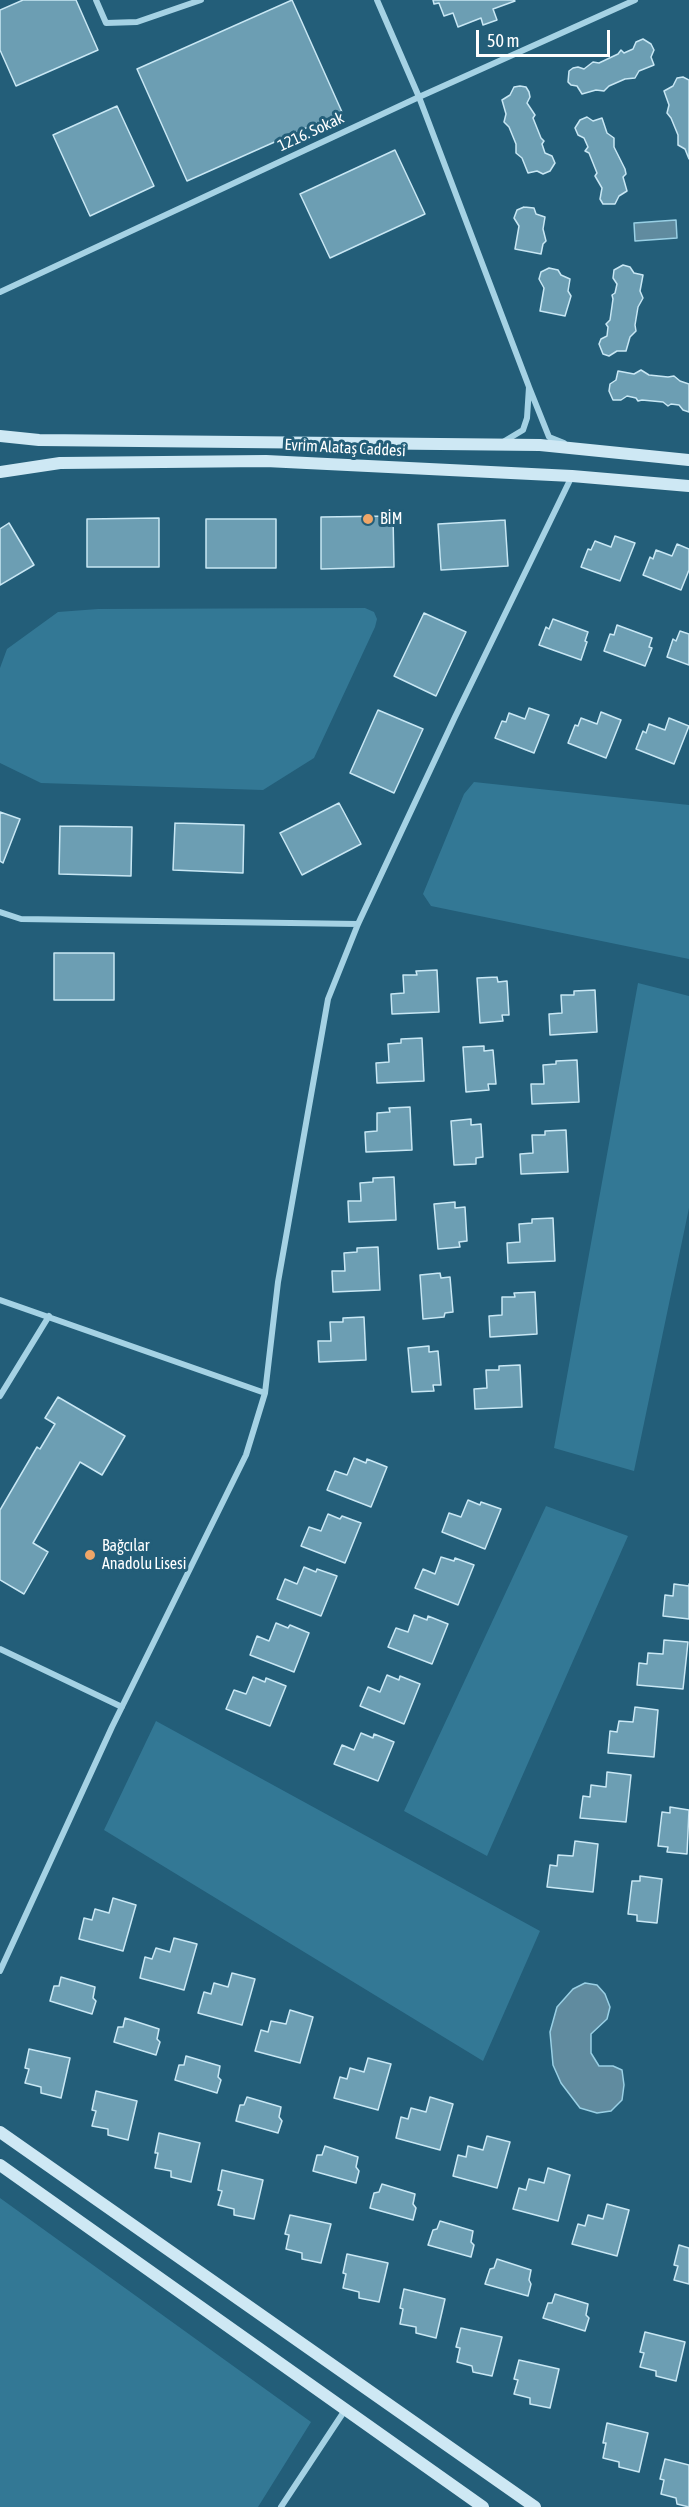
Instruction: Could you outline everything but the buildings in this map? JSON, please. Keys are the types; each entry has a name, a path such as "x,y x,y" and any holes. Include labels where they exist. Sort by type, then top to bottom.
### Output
{"main road":[{"name":"Evrim Alataş Caddesi","path":"0,436 39,440 500,444 689,460"},
{"name":"Evrim Alataş Caddesi","path":"0,472 60,463 266,461 572,476 689,486"},
{"path":"0,2132 535,2507"},
{"path":"0,2165 483,2507"}],"street":[{"path":"96,0 106,23 137,22 201,0"},
{"path":"377,0 419,97 549,437 579,449"},
{"name":"1216. Sokak","path":"0,292 419,97 635,0"},
{"path":"500,444 523,430 527,418 529,387"},
{"path":"0,1971 122,1707 246,1455 265,1393 278,1281 328,999 358,924 454,717 572,476"},
{"path":"0,912 21,919 358,924"},
{"path":"0,1300 265,1393"},
{"path":"0,1396 49,1316"},
{"path":"0,1649 122,1707"},
{"path":"281,2507 345,2409"}],"shaded area":[{"path":"676,220 677,238 635,241 634,223"},
{"path":"365,608 374,612 377,619 375,627 314,758 263,790 41,783 0,763 0,668 7,649 58,612 98,609"},
{"path":"474,782 689,805 689,959 431,906 423,894 464,794"},
{"path":"638,983 689,996 689,1208 634,1471 554,1448"},
{"path":"546,1506 628,1536 487,1856 404,1811"},
{"path":"156,1721 540,1931 483,2061 104,1830"},
{"path":"585,1983 597,1985 605,1994 610,2007 607,2019 591,2034 591,2053 599,2066 613,2066 622,2070 624,2085 622,2100 611,2111 597,2113 580,2108 561,2083 553,2065 550,2032 557,2007 573,1989"},
{"path":"0,2198 311,2422 258,2507 0,2507"}],"place":[{"name":"BİM","path":"368,519"},
{"name":"Bağcılar Anadolu Lisesi","path":"90,1555"}]}
